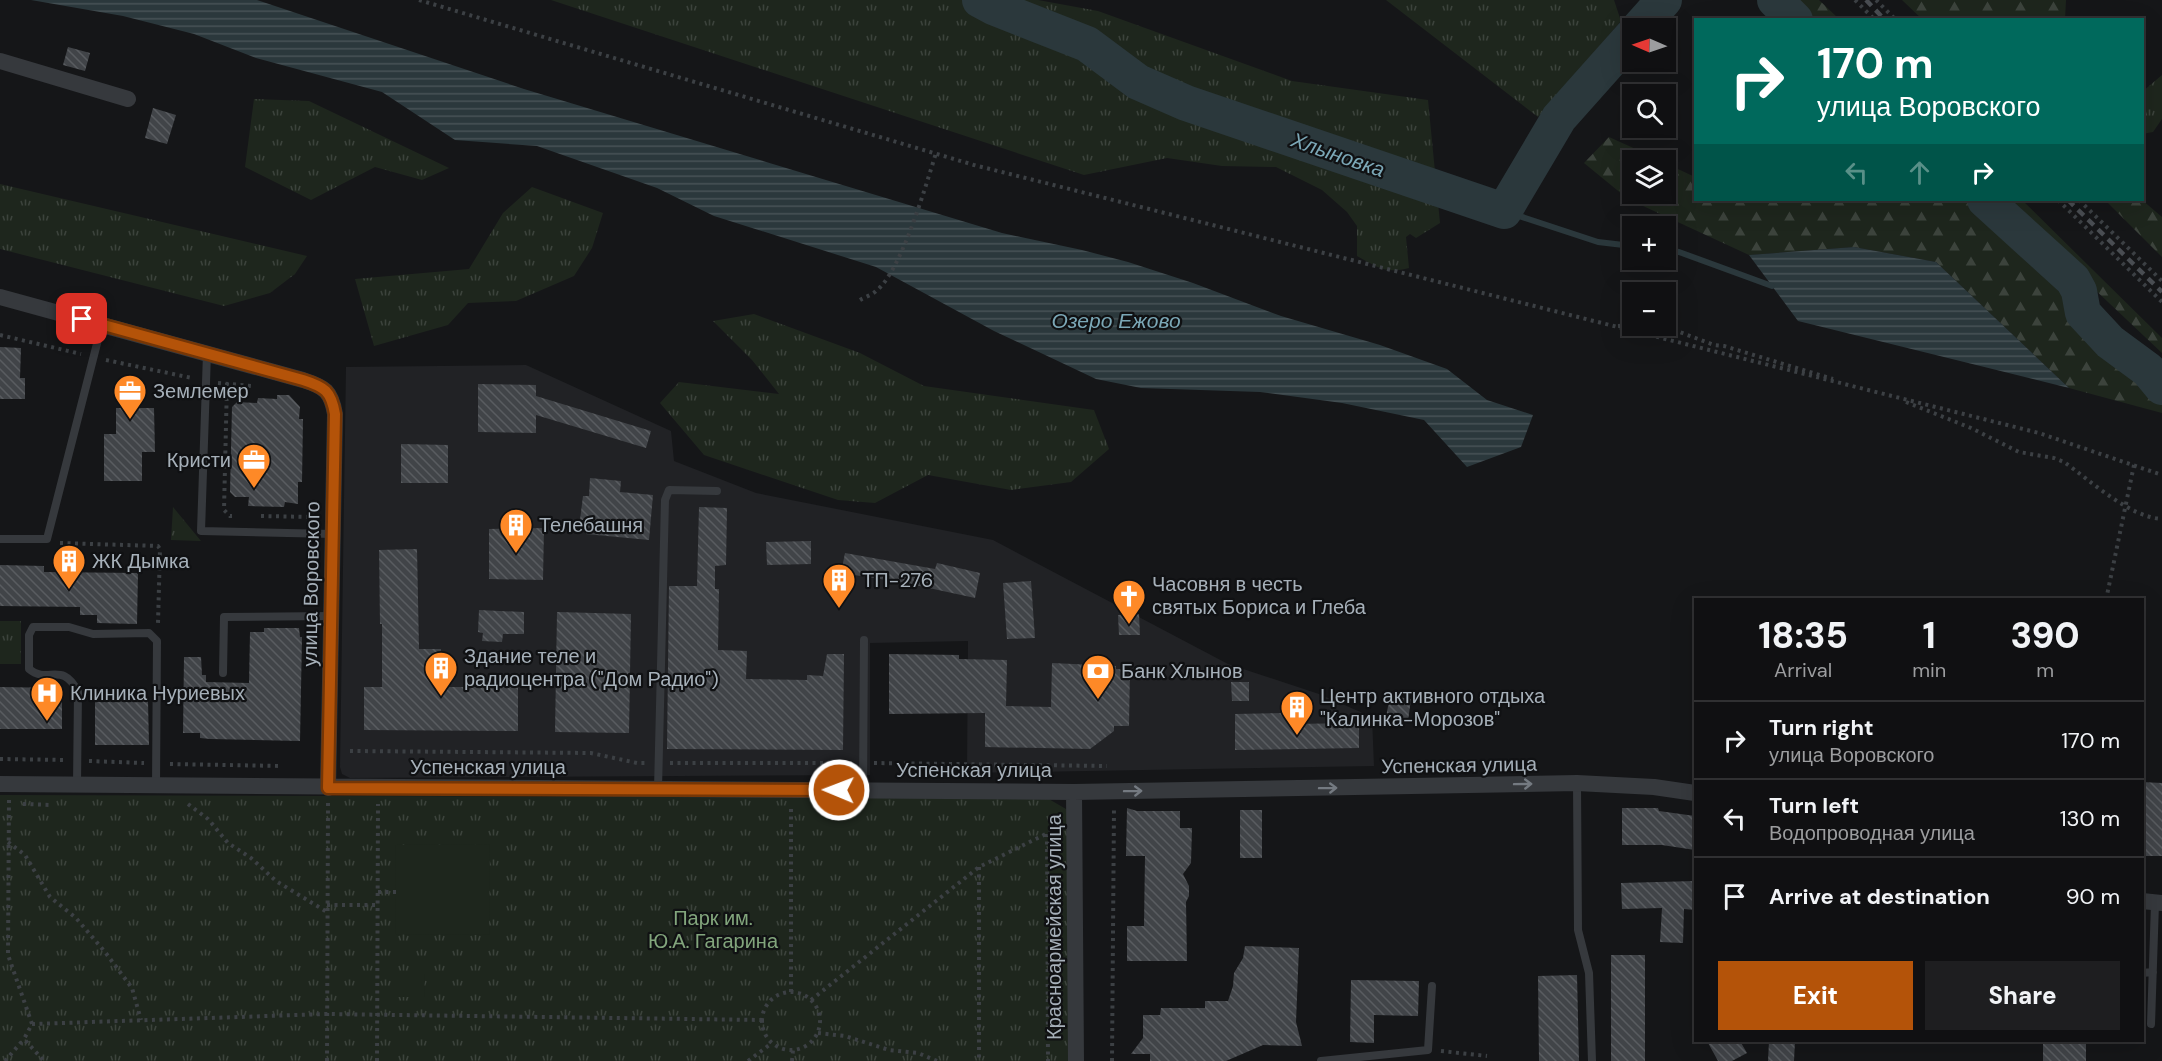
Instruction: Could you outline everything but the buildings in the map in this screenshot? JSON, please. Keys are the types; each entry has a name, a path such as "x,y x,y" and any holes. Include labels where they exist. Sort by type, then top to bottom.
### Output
{"street":[{"path":"0,61 128,99"},
{"path":"0,297 207,353"},
{"name":"улица Воровского","path":"207,353 322,386 332,398 335,414 328,788"},
{"name":"Успенская улица","path":"4,791 77,785 1074,792 1577,783 1654,786 1694,793"},
{"name":"Красноармейская улица","path":"1074,792 1076,1061"}],"lane":[{"path":"0,539 47,539 102,324"},
{"path":"207,353 201,531 333,534"},
{"path":"658,789 665,500 669,490 717,491"},
{"path":"222,673 225,617 331,616"},
{"path":"77,785 78,692 72,680 62,675 35,674 28,669 29,635 33,627 69,627 93,634 149,633 158,641 156,786"},
{"path":"863,790 864,640"},
{"path":"1577,783 1578,930 1589,973 1592,1061"},
{"path":"2151,1024 2153,902"},
{"path":"2144,973 2152,972"},
{"path":"1321,1061 1428,1050 1432,986"}],"path":[{"path":"419,0 974,165 2039,434 2162,475"},
{"path":"1855,0 1873,18"},
{"path":"1876,0 1894,18"},
{"path":"860,300 876,291 891,274 918,208 936,153"},
{"path":"2059,201 2162,302"},
{"path":"2080,201 2162,281"},
{"path":"1613,326 1622,326"},
{"path":"1676,331 1714,345 1724,346 1885,395 1971,428 2019,452 2054,458 2064,462 2126,505 2151,518 2162,519"},
{"path":"227,383 224,510 230,516 242,516"},
{"path":"2106,598 2134,465"},
{"path":"254,516 313,517 318,511"},
{"path":"47,539 59,543 158,546 160,549 158,641"},
{"path":"350,752 591,753 637,763 1107,766"},
{"path":"327,1061 328,788"},
{"path":"791,789 791,992"},
{"path":"4,791 8,842 8,955 32,1024 24,1039 5,1061"},
{"path":"378,797 377,1059 383,1061"},
{"path":"189,804 208,819 228,843 251,858 276,881 327,912"},
{"path":"1112,1061 1114,806"},
{"path":"811,1000 979,867 1074,821"},
{"path":"1047,834 1048,1061"},
{"path":"8,842 25,855 50,897 76,918 132,987 141,1020"},
{"path":"979,867 979,1061"},
{"path":"378,892 396,892"},
{"path":"327,905 378,905"},
{"path":"791,992 811,1000 820,1016 818,1033 808,1046 793,1050 778,1047 772,1043 763,1029 762,1020 768,1004 782,994 791,992"},
{"path":"32,1024 327,1014 762,1020"},
{"path":"818,1033 845,1036 889,1050 918,1053 937,1061"},
{"path":"24,1039 44,1061"},
{"path":"748,1061 772,1043"},
{"path":"792,1061 793,1050"},
{"path":"1428,1050 1487,1056"}],"shaded area":[{"path":"526,365 671,431 674,461 756,493 993,540 1228,664 1319,694 1372,717 1374,766 967,773 968,641 870,643 870,775 350,778 342,774 340,767 346,367"}],"green space":[{"path":"551,0 1038,0 1098,11 1292,81 1428,100 1440,223 1416,238 1410,234 1406,237 1409,268 1388,270 1357,256 1357,226 1347,212 1322,190 1276,167 1222,166 1167,158 1084,175"},
{"path":"1386,0 1614,0 1621,21 1538,117"},
{"path":"1790,0 1819,0 1838,18 1809,18"},
{"path":"1902,0 2066,0 2065,18 1921,18"},
{"path":"2162,75 2162,119 2153,132 2144,134 2144,90"},
{"path":"254,99 309,101 449,168 422,180 375,167 311,200 245,167"},
{"path":"1609,137 1638,150 1622,150 1622,194 1584,163"},
{"path":"1676,168 1694,177 1694,201 1976,201 2162,374 2162,413 2069,388 1936,262 1854,247 1749,255 1676,221 1676,216 1665,216 1639,204 1676,204"},
{"path":"0,184 307,256 295,274 270,293 224,306 0,249"},
{"path":"532,187 603,213 592,248 574,276 516,301 468,303 448,325 374,346 355,279 469,269 503,213"},
{"path":"2001,201 2023,201 2162,338 2162,353"},
{"path":"2106,201 2143,201 2162,217 2162,257"},
{"path":"754,314 860,353 924,386 1094,410 1109,449 1071,482 1011,490 928,475 875,503 838,500 704,455 660,403 679,382 779,394 752,360 713,321"},
{"path":"173,507 201,541 171,540"},
{"path":"0,621 21,621 21,664 0,664"},
{"name":"Парк им. Ю.А. Гагарина","path":"0,795 1047,798 1066,809 1071,824 1076,1061 0,1061"},
{"path":"490,844 489,935 395,934 396,845"},
{"path":"397,974 425,974 424,997 397,997"}],"water":[{"name":"Озеро Ежово","path":"31,0 257,0 524,89 1002,233 1128,262 1193,283 1281,316 1380,345 1447,369 1487,400 1533,415 1521,447 1467,467 1424,420 1342,403 1260,392 1141,388 1096,379 994,331 876,267 714,216 657,188 537,146 455,140 382,92 256,58 194,34 123,16"},
{"path":"1854,247 1936,262 2069,388 1798,321 1749,255"}],"waterway":[{"name":"Хлыновка","path":"980,0 1087,44 1138,82 1186,103 1504,211 1559,118 1622,47"},
{"name":"Хлыновка","path":"1648,18 1664,0"},
{"name":"Хлыновка","path":"1775,0 1793,18"},
{"name":"Хлыновка","path":"1986,201 2073,280 2079,291 2083,313 2110,342 2148,370 2162,387"},
{"path":"1504,211 1598,242 1622,245"},
{"path":"1676,252 1772,286"}],"railway":[{"path":"1866,0 1883,18"},
{"path":"2069,201 2162,292"}],"place":[{"name":"Землемер","path":"130,420"},
{"name":"Кристи","path":"254,489"},
{"name":"Телебашня","path":"516,554"},
{"name":"ЖК Дымка","path":"69,590"},
{"name":"ТП-276","path":"839,609"},
{"name":"Часовня в честь святых Бориса и Глеба","path":"1129,625"},
{"name":"Здание теле и радиоцентра (\"Дом Радио\")","path":"441,697"},
{"name":"Банк Хлынов","path":"1098,700"},
{"name":"Клиника Нуриевых","path":"47,722"},
{"name":"Центр активного отдыха \"Калинка-Морозов\"","path":"1297,736"}],"route":[{"path":"82,319 322,386 332,398 335,414 328,788 839,790"}]}
